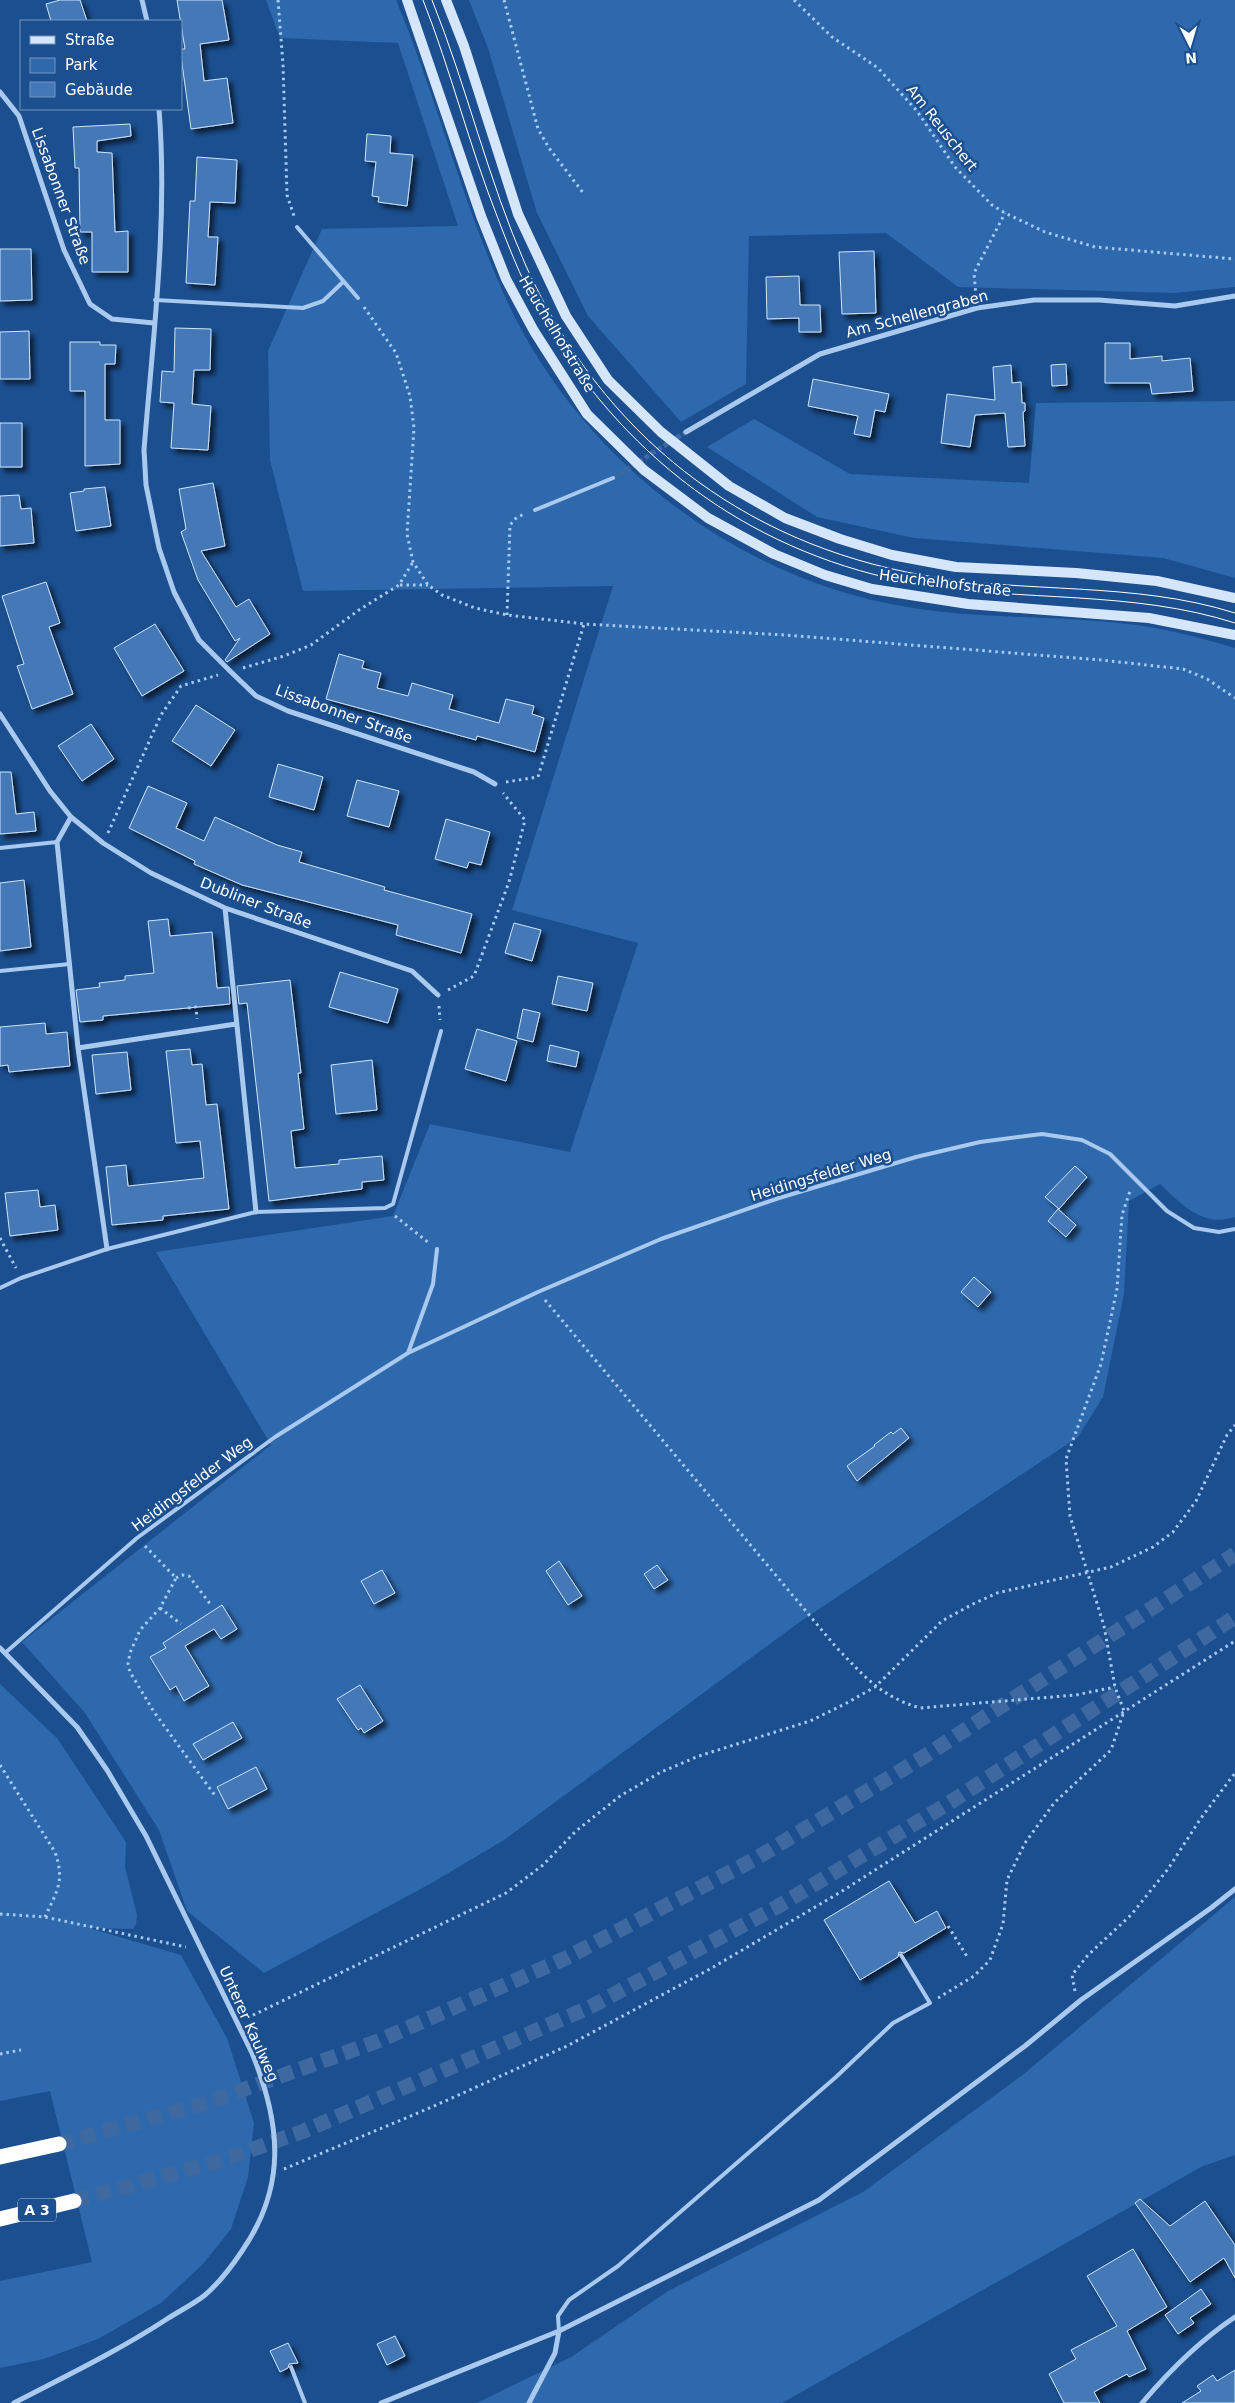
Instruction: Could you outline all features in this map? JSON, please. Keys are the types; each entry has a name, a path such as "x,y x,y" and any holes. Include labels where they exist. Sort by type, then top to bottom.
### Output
{"highway":[{"path":"0,2157 59,2144"},
{"name":"A 3","path":"0,2219 74,2201"}],"main road":[{"name":"Heuchelhofstraße","path":"407,0 481,216 506,278 534,331 587,414 644,470 708,518 774,554 825,575 872,589 968,604 1149,618 1235,635"},
{"name":"Heuchelhofstraße","path":"446,0 464,46 518,214 566,316 608,380 661,432 729,486 785,518 840,539 892,555 956,567 1076,573 1157,581 1235,598"}],"street":[{"path":"142,0 147,20"},
{"name":"Lissabonner Straße","path":"0,92 18,116 64,250 90,304 112,320 154,323"},
{"name":"Lissabonner Straße","path":"159,110 162,162 161,230 144,450 146,485 159,548 174,592 199,640 256,696 288,711 474,772 495,784"},
{"name":"Am Schellengraben","path":"686,432 820,354 977,308 1034,300 1099,300 1175,306 1235,296"},
{"name":"Dubliner Straße","path":"0,715 32,765 71,817 103,843 151,873 225,908 412,971 438,995"},
{"path":"71,817 58,842 78,1048 107,1249"},
{"path":"225,908 256,1212"},
{"path":"78,1048 236,1024"},
{"name":"Unterer Kaulweg","path":"0,1648 77,1727 107,1770 146,1836 203,1950 263,2080 272,2118 275,2149 273,2186 251,2239 232,2265 205,2295 130,2343 14,2403"},
{"path":"381,2403 559,2331 819,2200 1025,2046 1081,2000 1235,1889"},
{"path":"1142,2403 1169,2372 1215,2330 1235,2317"},
{"path":"529,2403 555,2354 559,2331"}],"lane":[{"path":"297,226 358,298"},
{"path":"156,300 303,308 323,301 343,282"},
{"path":"535,510 613,478"},
{"path":"0,848 58,842"},
{"path":"0,971 70,964"},
{"path":"0,1288 21,1278 107,1249 256,1212 385,1208 392,1204 440,1031"},
{"name":"Heidingsfelder Weg","path":"5,1652 137,1538 275,1437 408,1353 538,1292 661,1239 779,1198 916,1157 980,1142 1042,1134 1082,1140 1110,1154 1167,1211 1194,1228 1219,1232 1235,1230"},
{"path":"408,1353 433,1284 437,1249"},
{"path":"559,2331 558,2316 569,2300 618,2266 829,2083 893,2023 930,2003 901,1955"},
{"path":"291,2367 305,2403"}],"path":[{"path":"278,0 283,64 287,195 297,226"},
{"path":"504,0 538,129 549,148 584,194"},
{"name":"Am Reuschert","path":"794,0 832,37 878,68 917,111 954,167 992,204 1005,213 1045,232 1095,247 1235,259"},
{"path":"977,308 974,274 1005,213"},
{"path":"358,298 396,354 410,396 414,428 407,534 413,562 428,585 442,595 475,608 507,615 584,624 785,635 1183,668 1207,679 1235,698"},
{"path":"507,615 510,524 516,517 535,510"},
{"path":"103,843 161,715 182,686 284,656 311,645 399,585 413,562"},
{"path":"399,585 428,585"},
{"path":"495,784 538,777 584,624"},
{"path":"474,976 509,882 525,820 495,784"},
{"path":"930,2003 974,1976 990,1960 1003,1924 1007,1880 1025,1843 1054,1803 1112,1750 1124,1711 1115,1687 1104,1626 1070,1516 1066,1459 1101,1364 1116,1289 1122,1215 1134,1179"},
{"path":"385,1208 437,1249"},
{"path":"0,1238 21,1278"},
{"path":"538,1292 836,1648 875,1687 900,1702 920,1708 1076,1695 1115,1687"},
{"path":"238,2023 506,1892 543,1865 576,1831 620,1796 661,1772 716,1750 810,1721 875,1687 942,1621 974,1604 997,1593 1111,1567 1153,1547 1173,1532 1196,1501 1227,1435 1235,1426"},
{"path":"137,1538 176,1578"},
{"path":"211,1606 189,1576 182,1575 176,1578 160,1608 140,1630 128,1664 130,1672 154,1712 216,1796"},
{"path":"160,1608 181,1624"},
{"path":"274,2173 432,2107 567,2046 710,1969 839,1893 1235,1642"},
{"path":"0,1765 55,1852 60,1866 61,1882 44,1917"},
{"path":"1081,2000 1073,1987 1072,1975 1088,1955 1131,1915 1168,1870 1201,1818 1235,1773"},
{"path":"0,1914 44,1917 203,1950"},
{"path":"948,1926 968,1958"},
{"path":"0,2054 21,2050"}],"green space":[{"path":"266,0 396,0 411,37 490,262 506,299 537,357 575,410 620,459 669,502 724,539 782,569 843,592 907,607 969,614 1124,624 1175,632 1235,648 1235,1217 1223,1220 1203,1217 1185,1206 1160,1184 1129,1201 1124,1294 1103,1397 1078,1437 801,1621 504,1840 430,1884 264,1973 187,1911 159,1830 85,1713 22,1642 271,1445 156,1252 393,1216 430,1124 570,1152 638,943 512,910 613,586 303,591 270,460 268,351 322,229 458,226 398,43 280,38"},
{"path":"469,0 1235,0 1235,287 1174,293 958,287 886,233 749,236 746,384 681,422 588,316 537,213 488,48"},
{"path":"1235,401 1235,578 1163,558 914,538 817,517 707,447 754,419 850,474 1029,483 1036,403"},
{"path":"0,1684 57,1738 126,1842 125,1867 137,1915 136,1924 133,1929 89,1928 181,1955 227,2038 254,2123 248,2177 231,2229 203,2264 161,2303 98,2339 44,2359 0,2368 0,2281 92,2262 50,2091 0,2101"},
{"path":"1235,1897 1235,2155 1203,2166 782,2403 477,2403 571,2357 668,2291 863,2192 1025,2073"}],"building":[{"path":"60,0 80,0 87,20 51,20 46,4"},
{"path":"177,0 222,0 229,40 200,44 204,81 227,78 233,123 191,129 182,63 182,49 185,49 182,20 180,20"},
{"path":"130,124 131,136 97,141 97,152 112,153 115,232 128,231 128,272 92,272 92,232 80,232 79,168 75,168 73,127"},
{"path":"367,134 391,136 390,153 413,155 407,206 378,202 379,197 372,196 376,162 365,161"},
{"path":"197,157 237,160 235,203 210,202 208,237 218,237 215,285 186,283 190,201 195,201"},
{"path":"0,249 31,249 32,300 0,301"},
{"path":"874,251 876,313 842,314 839,252"},
{"path":"799,276 800,305 820,305 821,332 799,332 799,318 767,319 766,277"},
{"path":"175,328 211,329 210,370 194,370 192,404 211,406 208,450 171,448 174,403 160,402 162,371 174,372"},
{"path":"29,331 30,379 0,379 0,332"},
{"path":"70,342 100,342 100,345 116,345 115,364 105,364 105,420 120,420 120,464 85,466 85,391 70,391"},
{"path":"1105,343 1130,343 1130,359 1162,356 1162,361 1190,358 1193,391 1152,394 1150,383 1105,383"},
{"path":"1066,364 1067,385 1052,386 1051,365"},
{"path":"1011,365 1012,383 1021,382 1022,403 1025,403 1025,411 1023,412 1025,446 1008,447 1005,413 975,415 970,447 941,443 947,394 995,400 993,367"},
{"path":"813,379 889,394 885,412 875,410 870,437 854,434 858,416 808,406"},
{"path":"0,423 22,423 22,467 0,467"},
{"path":"213,483 225,546 201,551 236,607 249,599 270,634 227,662 225,660 240,638 235,641 198,580 181,532 186,529 179,489"},
{"path":"105,487 111,526 76,531 70,493 84,491 84,489"},
{"path":"19,495 21,509 31,508 34,543 0,546 0,496"},
{"path":"46,582 60,623 49,627 73,694 32,709 17,666 24,664 2,596"},
{"path":"155,624 184,671 142,696 114,648"},
{"path":"339,654 364,661 362,668 381,673 377,688 408,696 412,683 453,695 449,709 499,723 506,699 534,706 532,714 544,718 535,752 477,736 476,740 326,699"},
{"path":"196,705 235,730 211,766 172,741"},
{"path":"91,724 114,759 82,781 58,746"},
{"path":"278,764 323,777 314,810 269,797"},
{"path":"0,772 11,772 16,814 34,812 36,831 0,834"},
{"path":"357,780 399,791 389,827 347,816"},
{"path":"148,786 187,803 176,828 204,841 215,817 277,845 302,852 299,862 385,887 384,890 472,914 461,953 396,935 398,925 242,885 194,864 195,861 129,828"},
{"path":"446,819 490,832 481,865 469,862 467,868 435,859"},
{"path":"24,880 31,947 0,951 0,883"},
{"path":"168,919 170,936 212,932 217,988 229,987 230,1004 103,1016 103,1020 80,1022 76,990 100,987 99,983 125,980 125,976 154,973 148,921"},
{"path":"514,923 541,930 532,961 505,953"},
{"path":"340,972 398,989 388,1023 329,1007"},
{"path":"558,976 593,983 587,1011 552,1004"},
{"path":"290,980 301,1073 298,1073 304,1129 291,1131 295,1168 339,1164 339,1160 382,1156 384,1180 362,1182 362,1189 269,1201 247,1003 239,1004 237,986"},
{"path":"523,1009 540,1013 533,1042 517,1038"},
{"path":"45,1023 46,1034 67,1032 70,1066 9,1072 8,1065 0,1066 0,1027"},
{"path":"477,1029 517,1041 506,1081 465,1069"},
{"path":"550,1045 579,1052 576,1067 547,1061"},
{"path":"190,1049 192,1065 202,1064 206,1105 217,1104 229,1209 163,1216 163,1220 112,1225 106,1167 126,1165 128,1186 204,1178 200,1141 176,1143 166,1051"},
{"path":"127,1052 131,1090 96,1094 92,1055"},
{"path":"372,1060 377,1110 336,1114 331,1065"},
{"path":"1075,1166 1087,1177 1059,1209 1045,1197"},
{"path":"38,1190 40,1207 55,1205 58,1230 10,1236 5,1193"},
{"path":"1058,1209 1076,1225 1066,1237 1048,1221"},
{"path":"974,1277 991,1292 978,1307 961,1292"},
{"path":"901,1428 909,1438 857,1481 847,1466 891,1432 893,1434"},
{"path":"559,1561 582,1596 568,1605 546,1571"},
{"path":"657,1565 668,1580 654,1589 644,1574"},
{"path":"382,1570 395,1593 374,1604 361,1581"},
{"path":"222,1605 237,1629 221,1639 214,1629 185,1646 209,1686 184,1701 176,1686 170,1690 150,1657 166,1648 163,1643"},
{"path":"360,1685 383,1721 364,1733 361,1728 358,1730 337,1699"},
{"path":"233,1722 242,1738 203,1760 193,1744"},
{"path":"256,1767 267,1789 228,1809 217,1787"},
{"path":"889,1881 915,1923 937,1911 946,1928 904,1953 899,1952 898,1957 860,1980 824,1920"},
{"path":"1140,2199 1170,2226 1205,2201 1235,2245 1235,2278 1224,2258 1190,2282 1135,2203"},
{"path":"1133,2249 1167,2307 1127,2331 1146,2369 1129,2377 1127,2374 1094,2392 1100,2403 1064,2403 1049,2374 1076,2359 1071,2350 1117,2326 1087,2276"},
{"path":"1201,2289 1211,2304 1190,2318 1194,2323 1178,2334 1165,2315"},
{"path":"395,2336 405,2356 387,2365 377,2344"},
{"path":"288,2343 298,2363 289,2364 288,2368 280,2372 270,2351"},
{"path":"1235,2370 1235,2403 1182,2403 1201,2391 1197,2386 1213,2375 1217,2381"}],"tunnel":[{"path":"613,478 686,432"},
{"path":"59,2144 206,2103 378,2041 566,1958 755,1859 925,1756 1235,1554"},
{"path":"74,2201 222,2160 304,2131 590,2007 777,1907 949,1803 1235,1617"}],"tram line":[{"path":"423,0 487,189 513,258 539,312 580,375 617,420 659,461 704,496 752,526 804,551 860,571 918,584 958,589 1117,601 1157,606 1235,623"},
{"path":"432,0 445,33 512,233 526,266 557,326 594,381 637,429 685,471 737,507 794,537 856,559 922,575 961,581 1158,596 1197,603 1235,613"}]}
